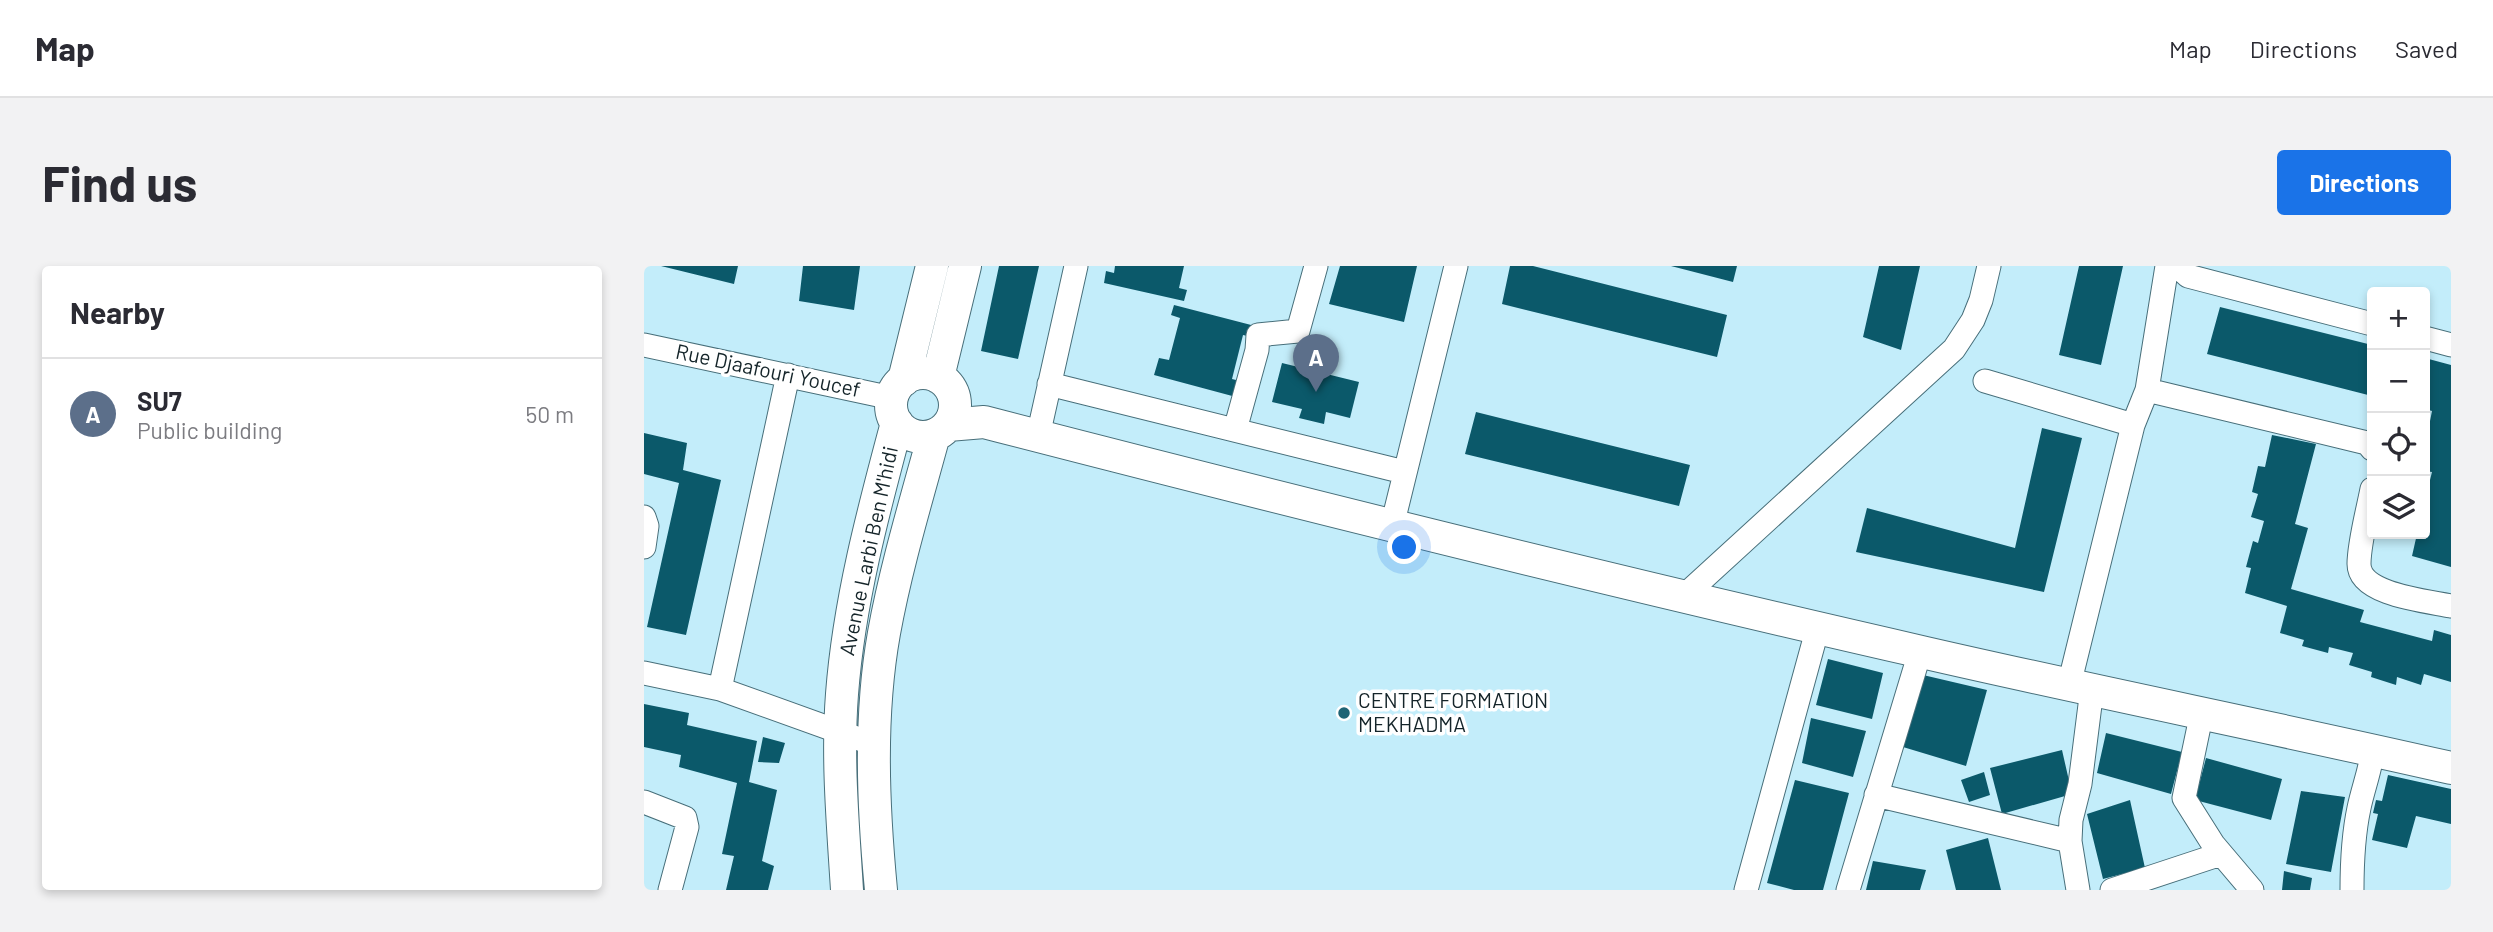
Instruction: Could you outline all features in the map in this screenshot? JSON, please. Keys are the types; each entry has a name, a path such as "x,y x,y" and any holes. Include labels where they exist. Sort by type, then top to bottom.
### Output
{"main road":[{"name":"Avenue Larbi Ben M'hidi","path":"848,890 839,771 841,696 853,610 871,522 932,266"},
{"path":"942,380 965,266"},
{"path":"984,422 942,380 918,373 898,400 904,431 913,436 923,438 941,430 984,422 1392,526 1920,652 2451,768"},
{"path":"941,430 954,413 955,402 952,392 942,380"},
{"name":"Avenue Larbi Ben M'hidi","path":"881,890 876,841 876,745 884,633 941,430"}],"street":[{"path":"1038,436 1076,266"},
{"path":"1236,429 1257,350 1258,335 1298,331 1317,266"},
{"path":"1392,526 1456,266"},
{"path":"1684,596 1954,349 1973,320 1982,300 1989,266"},
{"path":"2078,890 2070,841 2071,820 2080,784 2081,687 2133,425 2147,390 2167,266"},
{"path":"2177,266 2188,276 2367,323"},
{"path":"2430,339 2451,345"},
{"name":"Rue Djaafouri Youcef","path":"644,345 898,400"},
{"path":"720,689 788,375"},
{"path":"1985,381 2133,425"},
{"path":"1049,384 1404,472"},
{"path":"2147,390 2367,443"},
{"path":"644,517 647,526 644,547"},
{"path":"2367,518 2359,565 2368,584 2381,590 2451,606"},
{"path":"1746,890 1818,627"},
{"path":"1848,890 1920,652"},
{"path":"644,673 720,689 876,745"},
{"path":"2202,712 2184,798 2221,854 2252,890"},
{"path":"2352,890 2352,847 2373,750"},
{"path":"1876,795 2070,841"},
{"path":"644,802 685,818 687,827 670,890"},
{"path":"2112,890 2221,854"}],"building":[{"path":"661,266 738,266 734,284"},
{"path":"803,266 860,266 854,310 799,301"},
{"path":"999,266 1039,266 1018,359 981,351"},
{"path":"1115,266 1184,266 1179,288 1187,290 1184,301 1104,283 1106,271 1114,273"},
{"path":"1340,266 1417,266 1404,322 1329,304"},
{"path":"1510,266 1533,266 1727,315 1717,357 1502,304"},
{"path":"1671,266 1737,266 1733,282"},
{"path":"1879,266 1920,266 1901,350 1863,337"},
{"path":"2079,266 2123,266 2101,365 2059,355"},
{"path":"1174,305 1255,326 1252,337 1243,335 1232,379 1240,381 1236,397 1154,375 1159,358 1169,360 1180,318 1171,315"},
{"path":"2220,307 2367,344 2367,395 2207,354"},
{"path":"2430,359 2451,365 2451,567 2412,556 2416,539 2430,539"},
{"path":"1282,363 1359,382 1350,418 1326,412 1324,424 1299,418 1302,409 1272,402"},
{"path":"1476,412 1690,465 1679,506 1465,454"},
{"path":"2042,428 2082,438 2044,592 1856,552 1867,508 2015,548"},
{"path":"644,433 687,443 683,470 721,480 686,635 647,627 679,483 644,474"},
{"path":"2272,435 2316,444 2295,524 2308,528 2291,589 2364,610 2360,622 2432,641 2434,630 2451,635 2451,682 2424,674 2421,685 2397,677 2396,685 2371,677 2372,672 2349,665 2353,653 2329,647 2328,653 2302,646 2304,640 2280,633 2287,606 2245,593 2251,568 2246,567 2253,541 2258,543 2264,521 2251,517 2258,494 2252,492 2258,466 2265,467"},
{"path":"1828,659 1883,673 1872,719 1816,705"},
{"path":"1923,675 1987,690 1966,766 1903,747"},
{"path":"644,704 689,713 687,725 757,741 749,782 777,790 762,861 774,866 768,890 726,890 734,856 722,854 737,783 679,767 681,755 644,747"},
{"path":"1811,718 1866,731 1853,777 1802,763"},
{"path":"2106,733 2182,752 2171,794 2097,773"},
{"path":"763,737 785,743 779,763 758,762"},
{"path":"2062,750 2072,794 2002,814 1990,768"},
{"path":"2206,758 2282,779 2271,820 2195,800"},
{"path":"1984,772 1990,795 1969,802 1961,780"},
{"path":"2388,775 2451,789 2451,824 2416,816 2407,848 2372,840 2378,814 2373,813 2376,800 2382,801"},
{"path":"1795,780 1849,793 1823,890 1794,890 1767,883"},
{"path":"2301,791 2345,797 2331,872 2286,864"},
{"path":"2130,800 2145,868 2103,879 2087,814"},
{"path":"1988,838 2001,890 1956,890 1946,850"},
{"path":"1873,861 1926,870 1920,890 1866,890"},
{"path":"2284,871 2312,878 2310,890 2282,890"}],"place":[{"name":"SU7","path":"1316,392"},
{"name":"CENTRE FORMATION MEKHADMA","path":"1344,713"}]}
